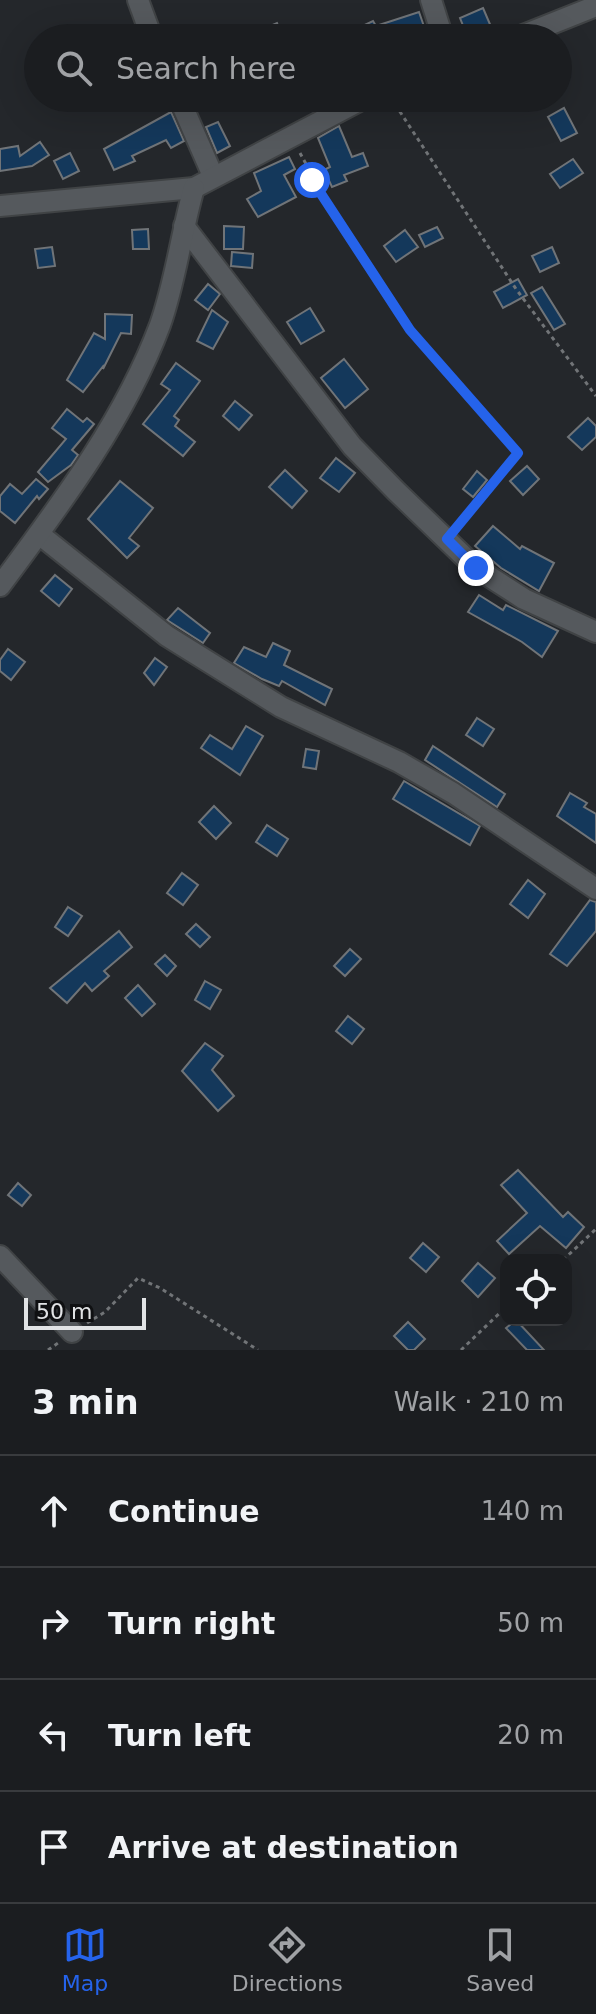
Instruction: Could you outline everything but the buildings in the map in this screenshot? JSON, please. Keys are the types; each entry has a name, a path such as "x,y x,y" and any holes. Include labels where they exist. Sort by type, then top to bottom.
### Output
{"street":[{"path":"138,0 147,24"},
{"path":"431,0 439,24"},
{"path":"551,24 596,6"},
{"path":"185,112 213,176"},
{"path":"0,206 194,188 337,112"},
{"path":"0,586 39,534 133,389 172,285 194,188"},
{"path":"184,226 352,446 476,568 514,592 596,632"},
{"path":"39,534 167,636 281,707 399,762 453,793 596,889"},
{"path":"0,1256 72,1332"}],"path":[{"path":"400,112 516,289 596,396"},
{"path":"293,134 312,180 410,330 518,453 447,539"},
{"path":"569,1254 596,1229"},
{"path":"48,1350 105,1312 138,1278 160,1288 258,1350"},
{"path":"461,1350 500,1313"}],"route":[{"path":"312,180 410,330 490,425 518,453 447,539 476,568"}]}
